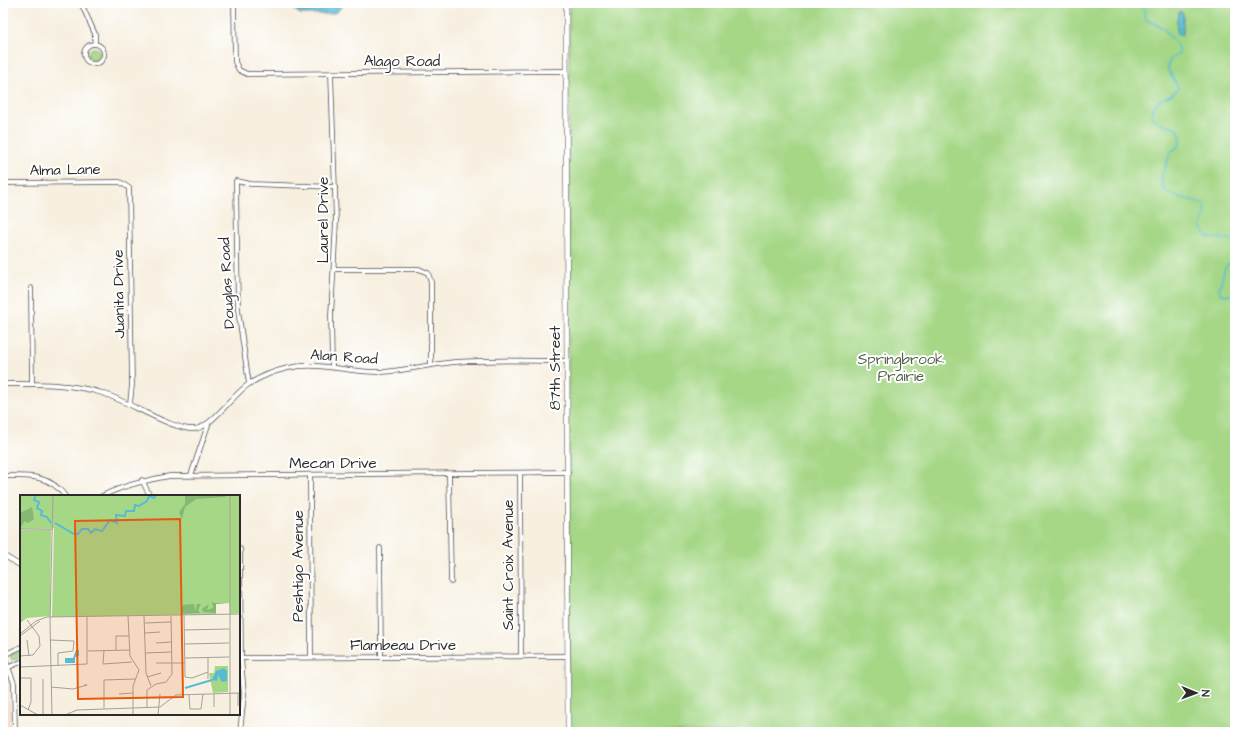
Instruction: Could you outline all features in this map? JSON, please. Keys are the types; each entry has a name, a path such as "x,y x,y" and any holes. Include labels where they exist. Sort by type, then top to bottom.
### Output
{"street":[{"path":"81,3 95,34 95,44"},
{"name":"Alago Road","path":"234,3 235,62 239,70 247,74 566,71"},
{"name":"87th Street","path":"566,3 568,732"},
{"path":"95,44 101,47 104,54 101,61 94,63 87,60 84,53 88,46 95,44"},
{"name":"Laurel Drive","path":"331,73 335,187 335,269 331,312 332,367"},
{"name":"Douglas Road","path":"249,384 238,310 236,181 251,184 335,187"},
{"name":"Alma Lane","path":"3,183 120,182 127,185"},
{"name":"Juanita Drive","path":"127,185 130,192 132,386 130,403"},
{"path":"335,269 419,269 428,273 432,282 431,365"},
{"path":"31,288 32,384"},
{"name":"Alan Road","path":"208,425 231,399 249,384 288,368 312,365 350,371 381,372 467,362 567,361"},
{"path":"3,384 32,384 82,388 130,403 174,425 186,429 195,429 208,425"},
{"path":"191,475 208,425"},
{"name":"Mecan Drive","path":"104,495 119,487 142,480 170,476 568,472"},
{"name":"Saint Croix Avenue","path":"520,473 520,656"},
{"path":"450,474 451,582"},
{"name":"Peshtigo Avenue","path":"310,475 311,658"},
{"path":"3,476 44,478 54,483 64,495"},
{"path":"142,480 150,495"},
{"path":"380,548 381,657"},
{"path":"240,549 240,658 244,695 240,732"},
{"path":"3,555 20,565"},
{"path":"15,732 15,694 9,667 3,654 20,647"},
{"name":"Flambeau Drive","path":"240,658 568,656"},
{"path":"9,667 20,662"}],"shaded area":[{"path":"3,661 10,682 12,732 3,732"}],"green space":[{"name":"Springbrook Prairie","path":"569,3 1235,3 1235,732 569,732"},
{"path":"96,48 99,49 99,59 92,60 89,59 88,52 89,49"},
{"path":"20,650 20,657 12,660 10,655"}],"water":[{"path":"294,3 341,3 341,7 337,12 330,14 300,14 295,10"},
{"path":"1179,11 1183,13 1183,34 1180,36 1177,35 1177,19"}],"waterway":[{"path":"1144,3 1145,19 1163,28 1179,47 1179,53 1171,59 1168,67 1170,74 1178,88 1173,94 1157,102 1152,113 1156,120 1177,128 1181,137 1179,146 1172,151 1169,156 1162,178 1162,186 1172,195 1203,204 1206,212 1201,226 1207,237 1235,241"},
{"path":"1235,257 1225,268 1219,289 1221,294 1235,296"}]}
